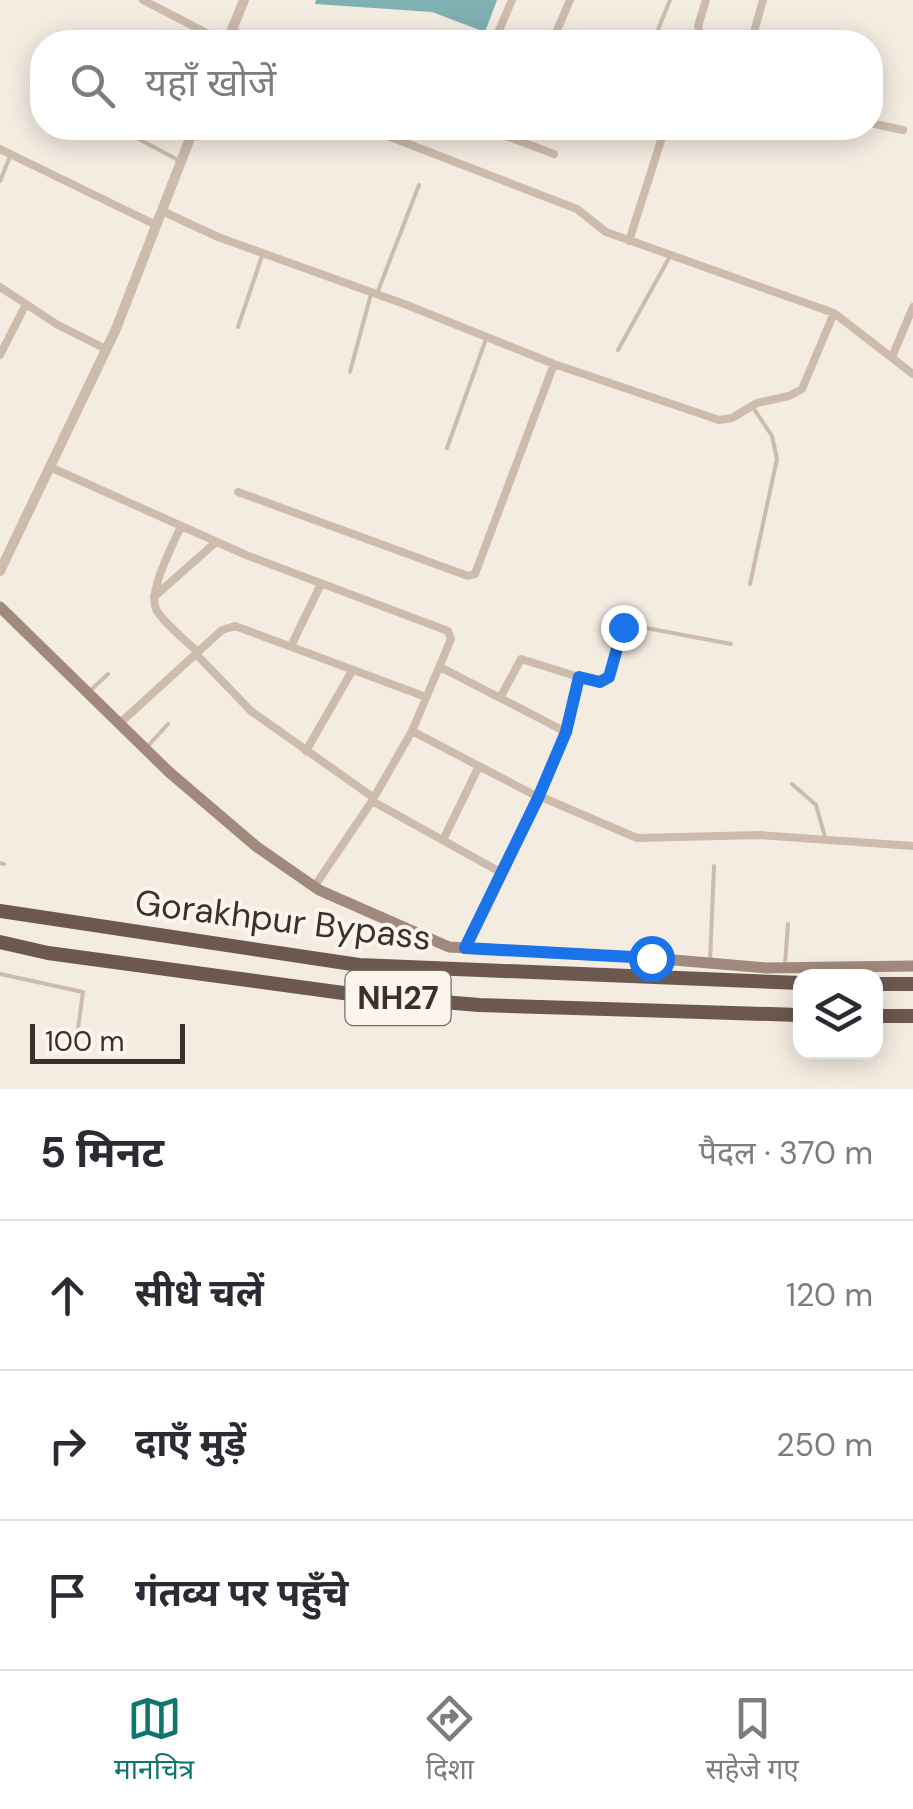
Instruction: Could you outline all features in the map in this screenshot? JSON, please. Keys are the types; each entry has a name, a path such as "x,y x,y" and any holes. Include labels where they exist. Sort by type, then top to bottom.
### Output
{"highway":[{"name":"Gorakhpur Bypass","path":"0,912 359,965 793,983"},
{"name":"NH27","path":"0,942 48,954 358,995 479,1005 793,1015"},
{"path":"883,984 913,984"},
{"path":"883,1016 913,1016"}],"main road":[{"path":"0,607 145,749 258,847 314,886 449,948 785,968 913,966"}],"street":[{"path":"143,0 208,30"},
{"path":"232,30 244,0"},
{"path":"499,30 512,0"},
{"path":"557,30 570,0"},
{"path":"699,30 706,0"},
{"path":"755,30 763,0"},
{"path":"883,125 903,130"},
{"path":"0,571 106,349 189,140"},
{"path":"398,140 577,209 606,232 834,314 913,374"},
{"path":"517,140 554,154"},
{"path":"629,240 661,140"},
{"path":"0,149 156,224"},
{"path":"162,211 263,254 554,364 719,420 802,388 834,314"},
{"path":"0,287 58,325 106,349"},
{"path":"0,355 26,304"},
{"path":"892,358 913,307"},
{"path":"238,492 468,576 475,574 554,364"},
{"path":"50,467 216,542 448,632 451,639 412,732 373,799 314,886"},
{"path":"181,526 154,597 158,613 252,712 373,799 502,873"},
{"path":"154,597 216,542"},
{"path":"292,646 321,584"},
{"path":"120,724 222,630 235,626 426,697"},
{"path":"465,948 566,732 579,677 520,659 500,698"},
{"path":"440,667 566,732"},
{"path":"306,752 352,670"},
{"path":"412,732 538,797 637,838 760,834 913,846"},
{"path":"443,840 479,766"}],"lane":[{"path":"658,30 670,0"},
{"path":"140,140 181,162"},
{"path":"0,182 11,154"},
{"path":"350,372 374,295 420,185"},
{"path":"238,327 263,254"},
{"path":"618,350 670,255"},
{"path":"446,448 486,337"},
{"path":"750,584 777,458 772,436 752,406"},
{"path":"579,677 600,682 609,677 624,624 731,644"},
{"path":"88,693 108,674"},
{"path":"145,749 168,724"},
{"path":"792,784 816,805 826,841"},
{"path":"710,963 714,866"},
{"path":"785,968 788,924"},
{"path":"0,974 79,989 84,995 78,1029"}],"water":[{"path":"316,0 497,0 486,30 432,12 315,4"}],"route":[{"path":"623,627 609,677 600,682 579,677 566,732 465,948 651,958"}]}
